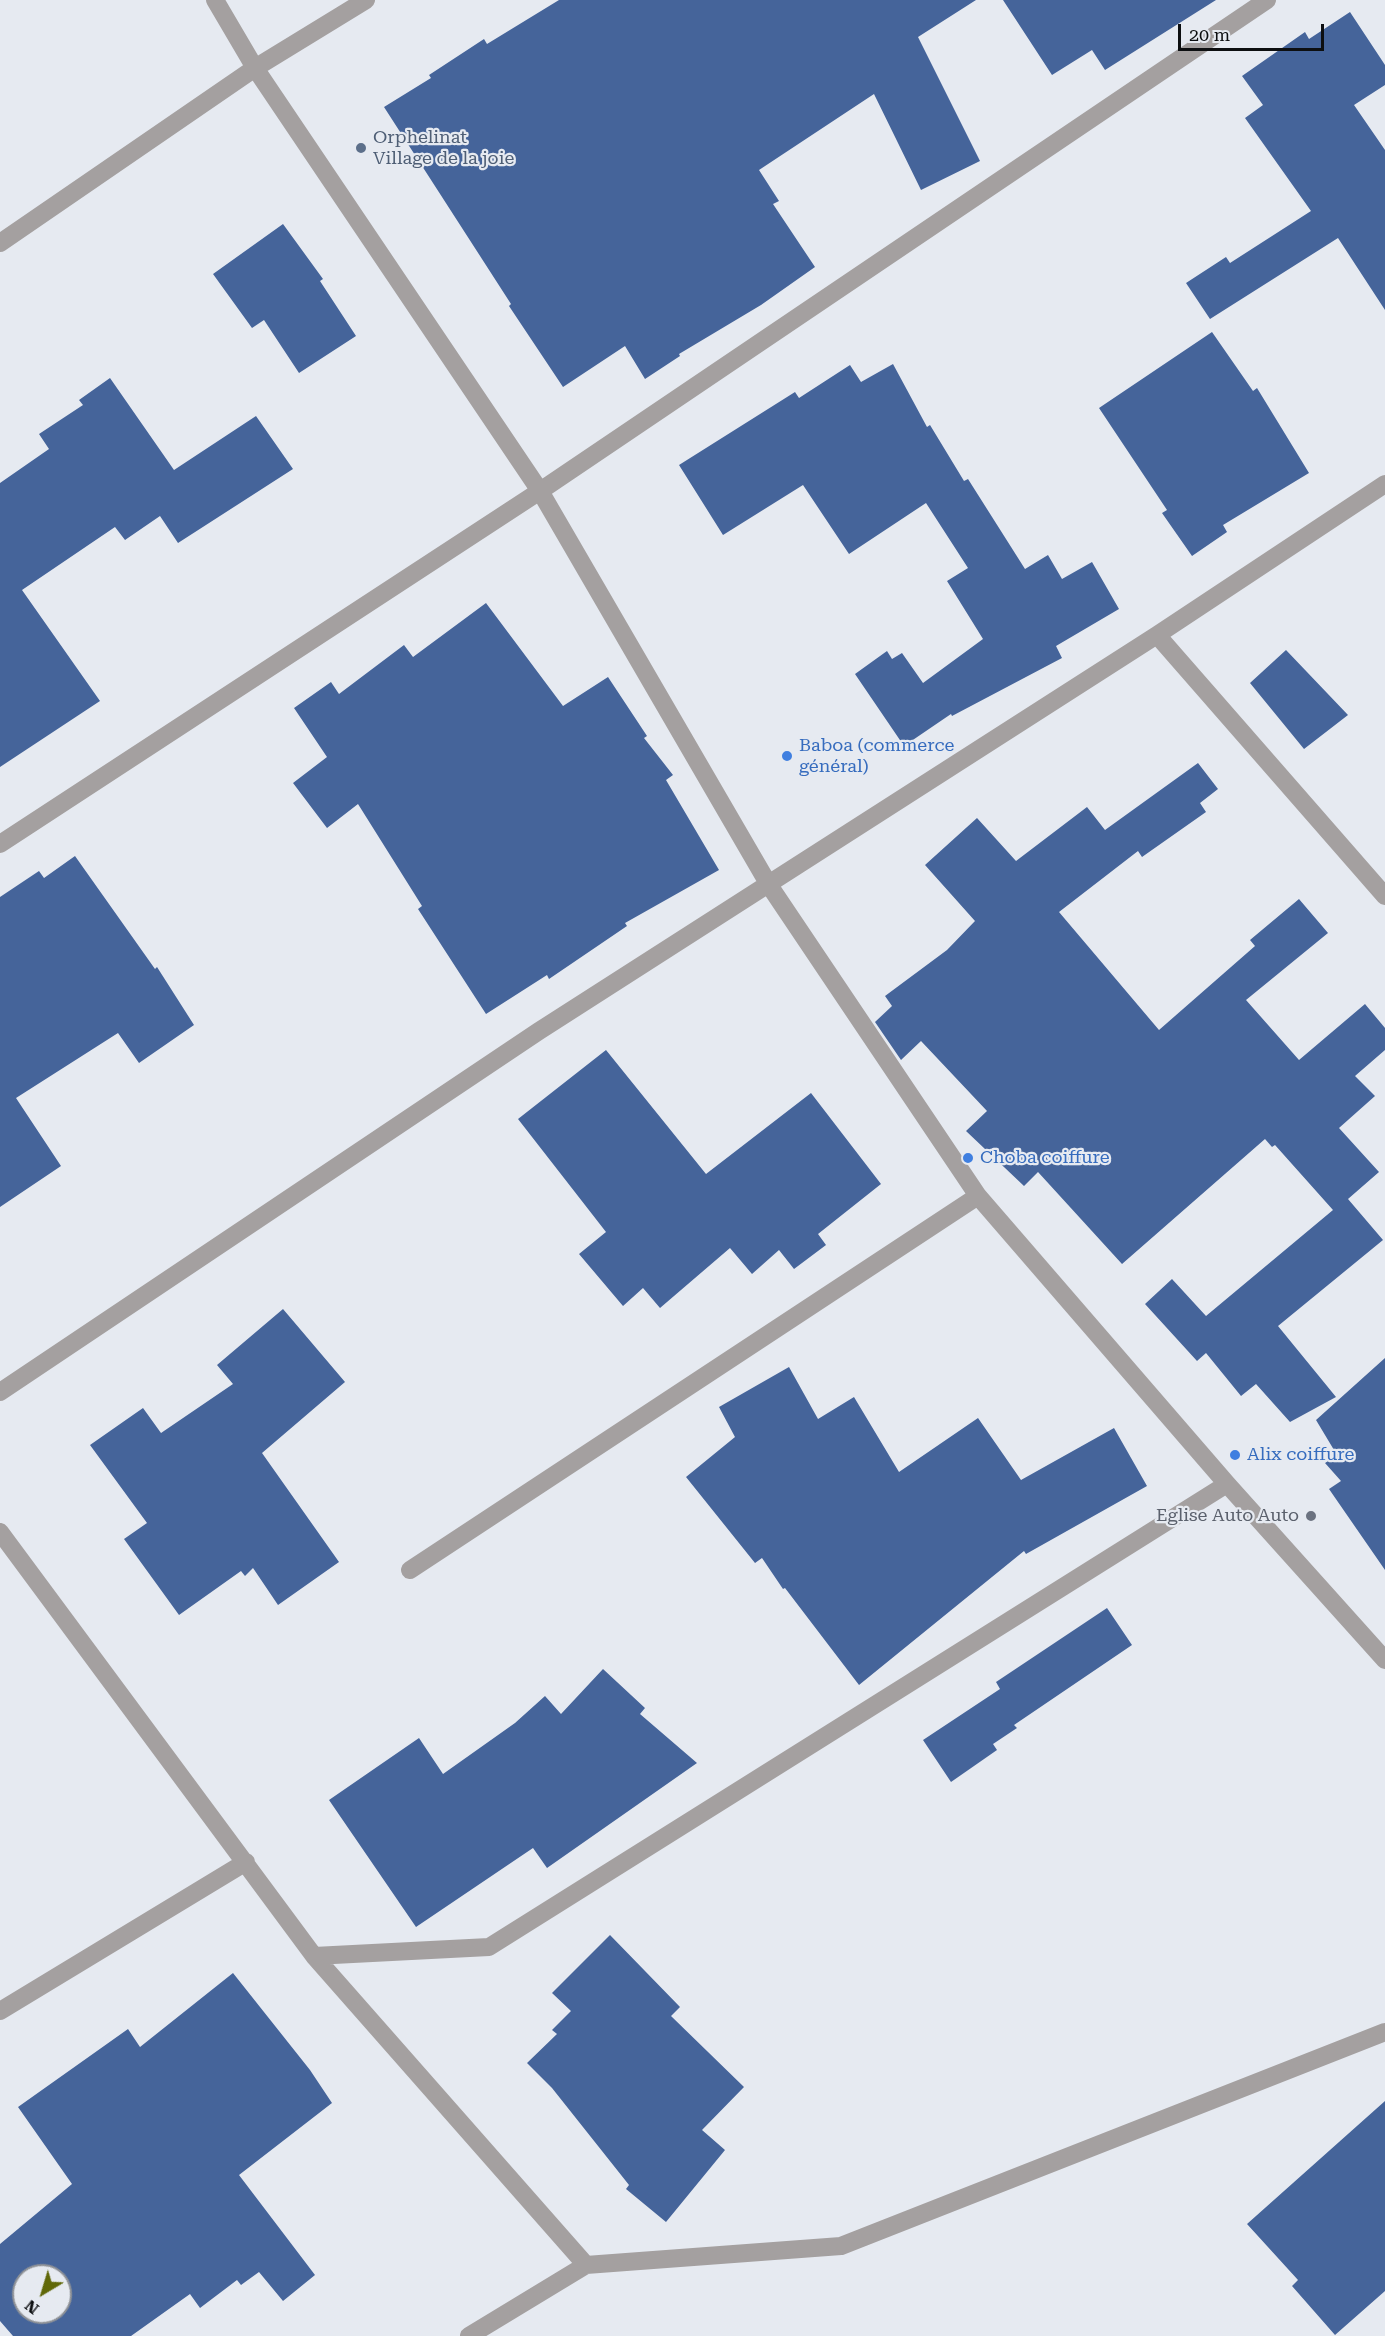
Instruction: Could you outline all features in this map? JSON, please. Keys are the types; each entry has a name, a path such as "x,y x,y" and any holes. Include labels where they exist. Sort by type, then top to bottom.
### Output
{"street":[{"path":"215,0 255,68 540,491 769,885 978,1196 1227,1484 1385,1660"},
{"path":"0,243 255,68 366,0"},
{"path":"0,844 540,491 1267,0"},
{"path":"0,1392 539,1031 1157,635 1385,484"},
{"path":"1157,635 1385,896"},
{"path":"410,1570 978,1196"},
{"path":"314,1956 489,1947 1227,1484"},
{"path":"0,1532 314,1956 586,2265"},
{"path":"0,2011 246,1862"},
{"path":"469,2336 586,2265 841,2246 1385,2032"}],"building":[{"path":"559,0 976,0 918,37 980,161 921,190 874,94 759,170 779,201 773,204 815,267 761,305 679,354 680,356 645,379 625,346 563,387 509,306 511,304 384,107 431,78 429,75 484,39 487,44"},
{"path":"1003,0 1216,0 1105,70 1092,50 1052,75"},
{"path":"1350,12 1385,65 1385,85 1354,105 1385,150 1385,310 1338,238 1210,319 1186,283 1226,257 1230,263 1311,211 1245,118 1263,105 1242,76 1305,32 1309,39"},
{"path":"283,224 323,279 320,281 356,336 299,373 264,320 252,328 213,274"},
{"path":"1212,332 1253,391 1257,388 1309,473 1223,525 1227,532 1192,556 1162,513 1167,510 1099,408"},
{"path":"893,364 927,427 930,425 964,481 968,479 1025,569 1048,555 1062,579 1092,562 1119,609 1056,646 1062,658 952,716 951,714 904,746 855,674 887,651 892,659 902,653 923,683 983,639 947,581 968,568 926,503 849,554 803,485 723,535 679,465 795,392 799,398 850,365 861,382"},
{"path":"110,378 174,470 256,416 293,469 178,543 160,516 125,540 115,527 22,590 100,701 0,767 0,483 49,449 39,434 83,405 79,400"},
{"path":"486,603 563,706 608,677 647,736 644,738 673,775 666,780 719,870 625,923 627,926 549,979 547,975 486,1014 418,909 422,906 358,804 327,828 293,783 327,757 294,708 331,682 339,694 404,645 413,657"},
{"path":"1286,650 1348,715 1304,749 1250,683"},
{"path":"1198,763 1218,789 1200,803 1206,812 1142,857 1138,851 1059,912 1159,1030 1255,946 1250,940 1299,899 1328,933 1246,1000 1299,1060 1365,1004 1385,1028 1385,1050 1355,1076 1375,1096 1339,1128 1379,1172 1348,1199 1383,1240 1278,1326 1336,1397 1290,1422 1256,1384 1241,1396 1206,1353 1197,1361 1145,1304 1172,1279 1206,1316 1333,1210 1275,1145 1272,1147 1265,1139 1122,1264 1038,1172 1024,1186 966,1131 987,1111 921,1041 901,1060 875,1022 892,1006 885,996 947,950 975,921 925,865 977,818 1016,861 1087,807 1105,830"},
{"path":"75,856 155,969 157,967 194,1025 139,1063 118,1033 16,1098 61,1166 0,1207 0,897 39,871 44,878"},
{"path":"606,1050 706,1174 811,1093 881,1184 818,1234 826,1245 794,1269 779,1250 752,1274 730,1248 660,1308 643,1288 623,1306 579,1254 606,1232 518,1119"},
{"path":"283,1309 345,1382 262,1453 339,1562 278,1605 253,1568 245,1576 241,1571 179,1615 124,1539 147,1523 90,1445 143,1408 161,1433 233,1384 217,1365"},
{"path":"1385,1358 1385,1570 1329,1489 1341,1481 1325,1463 1337,1455 1316,1420"},
{"path":"789,1367 818,1419 854,1397 899,1472 978,1418 1021,1480 1114,1428 1147,1486 1026,1554 1024,1551 859,1685 785,1588 783,1589 762,1558 755,1563 686,1477 735,1437 719,1407"},
{"path":"1107,1608 1132,1645 1014,1725 1017,1728 993,1744 997,1750 951,1782 923,1740 1000,1689 996,1682"},
{"path":"603,1669 645,1708 640,1714 697,1763 547,1868 533,1848 416,1927 329,1800 419,1738 443,1774 515,1723 545,1696 561,1714"},
{"path":"610,1935 680,2007 671,2016 744,2087 702,2130 725,2150 666,2222 626,2189 629,2185 552,2088 527,2063 557,2034 552,2030 571,2011 552,1993"},
{"path":"233,1973 310,2070 332,2103 239,2175 315,2275 283,2301 259,2272 241,2285 237,2280 200,2308 190,2294 131,2336 13,2336 0,2321 0,2244 72,2184 18,2107 128,2029 140,2047"},
{"path":"1385,2101 1385,2291 1335,2335 1292,2286 1298,2280 1247,2224"}],"place":[{"name":"Orphelinat Village de la joie","path":"361,148"},
{"name":"Baboa (commerce général)","path":"787,756"},
{"name":"Choba coiffure","path":"968,1158"},
{"name":"Alix coiffure","path":"1235,1455"},
{"name":"Eglise Auto Auto","path":"1311,1516"}]}
